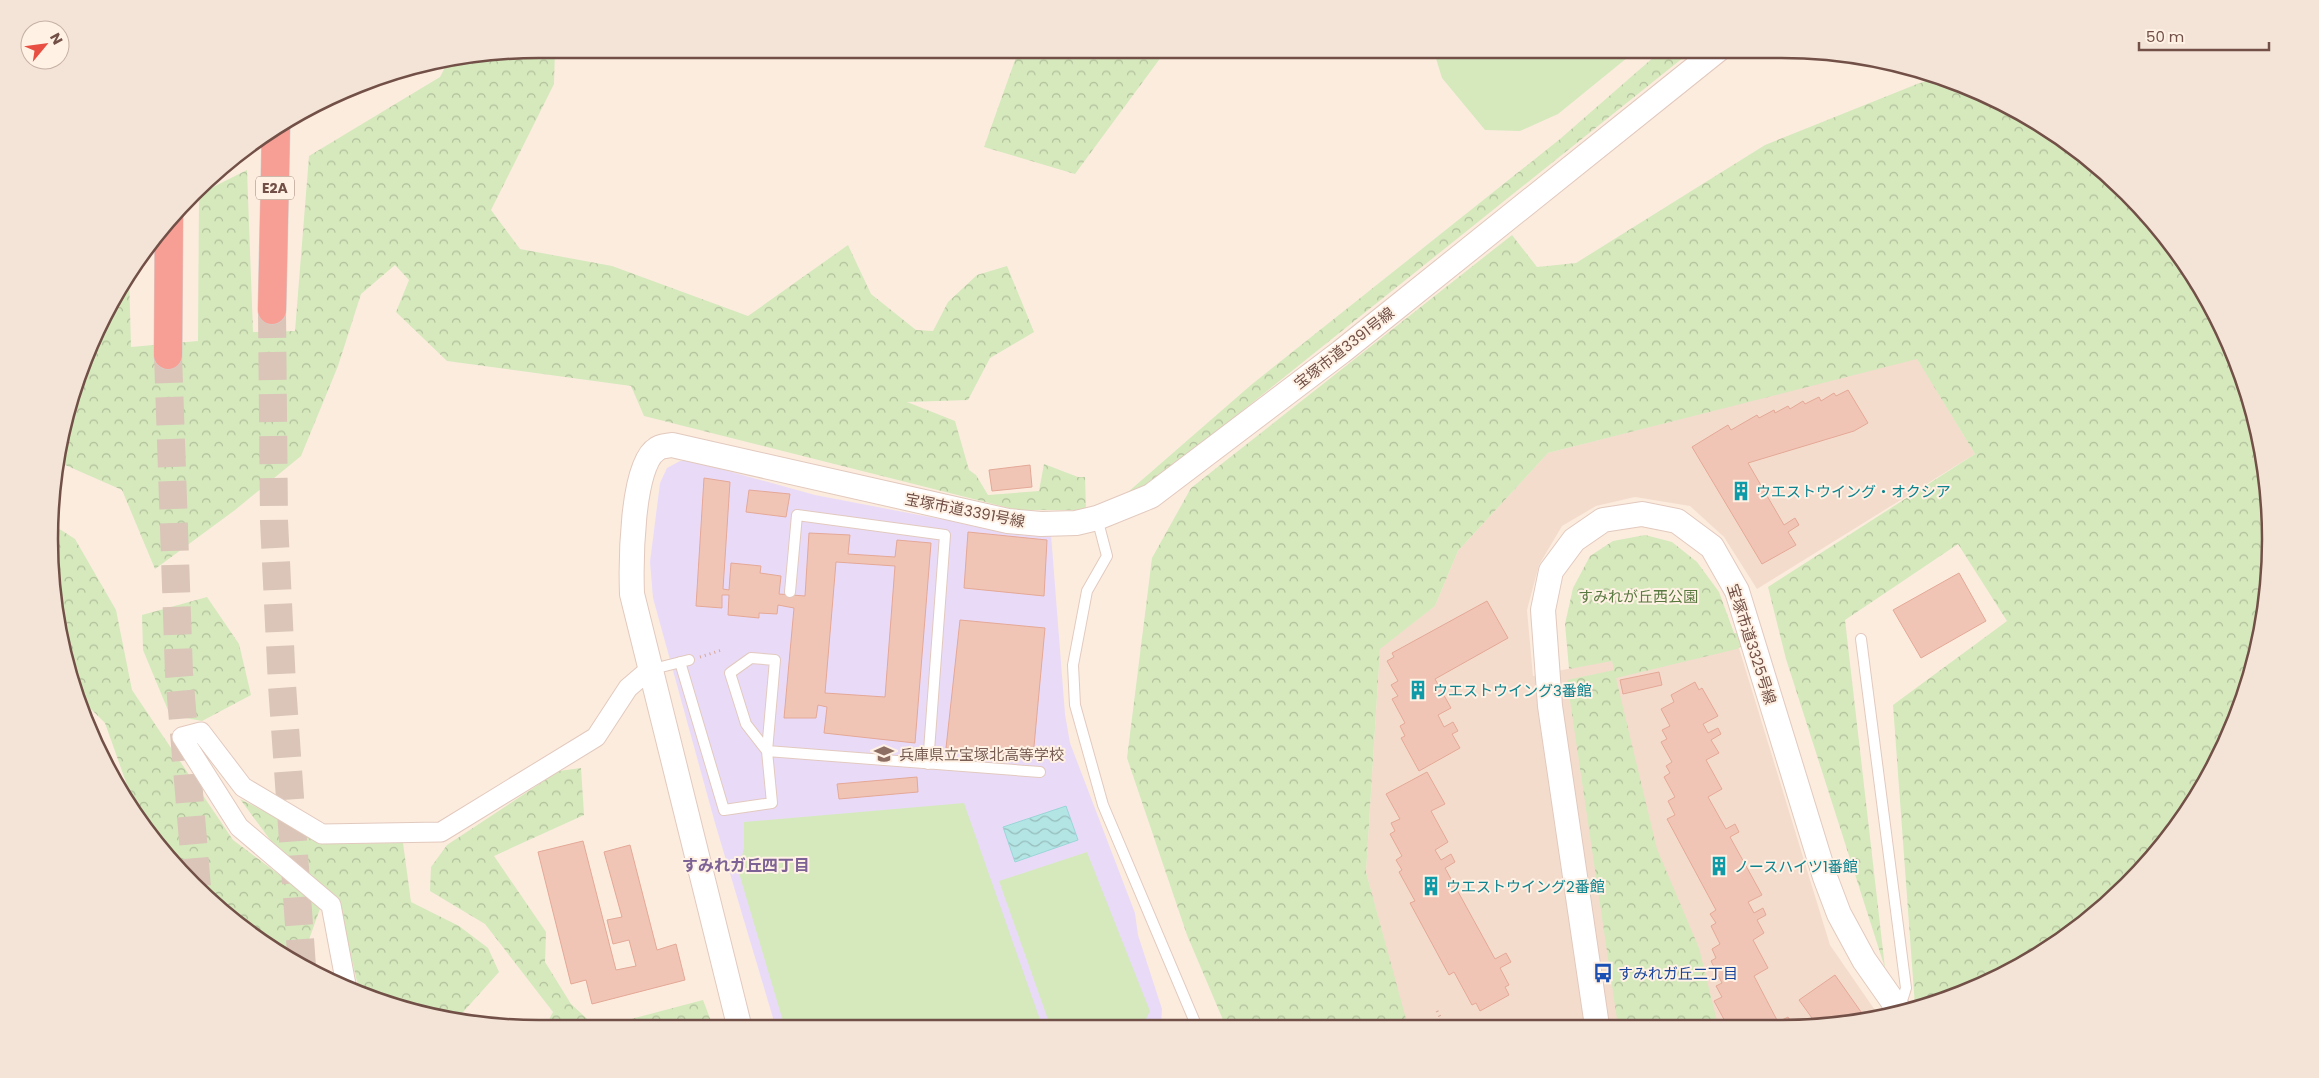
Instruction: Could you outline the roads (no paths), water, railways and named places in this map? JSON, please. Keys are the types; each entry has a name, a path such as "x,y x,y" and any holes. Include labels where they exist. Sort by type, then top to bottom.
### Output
{"highway":[{"name":"E2A","path":"272,310 276,136"},
{"path":"168,355 169,232"}],"street":[{"name":"宝塚市道3391号線","path":"738,1020 649,670 632,594 631,556 642,473 648,458 656,449 672,445 1008,521 1041,524 1076,522 1097,518 1150,496 1341,352 1708,58"},
{"name":"宝塚市道3325号線","path":"1596,1020 1550,706 1542,610 1551,571 1574,540 1603,520 1642,514 1677,521 1712,547 1737,591 1825,877 1839,914 1864,960 1896,1006"},
{"path":"345,980 331,905 239,827 182,737 201,732 243,787 322,834 441,832 596,737 628,688 649,670"}],"lane":[{"path":"790,592 797,515 945,534 928,764"},
{"path":"1097,518 1107,556 1087,591 1073,666 1075,705 1103,804 1194,1020"},
{"path":"1861,639 1906,988 1901,1005"},
{"path":"649,670 685,661 724,810 772,804 767,751 775,660 751,658 730,674 746,724 767,751 1040,772"}],"water":[{"path":"1066,806 1078,840 1015,862 1003,827"}],"tunnel":[{"path":"272,310 274,521 282,685 301,958"},
{"path":"168,355 179,673 196,876"}],"place":[{"name":"ウエストウイング・オクシア","path":"1741,491"},
{"name":"ウエストウイング3番館","path":"1418,690"},
{"name":"兵庫県立宝塚北高等学校","path":"884,754"},
{"name":"ノースハイツ1番館","path":"1719,866"},
{"name":"ウエストウイング2番館","path":"1431,886"},
{"name":"すみれガ丘二丁目","path":"1603,973"}],"district":[{"name":"すみれガ丘四丁目","path":"746,865"}],"park label":[{"name":"すみれが丘西公園","path":"1638,596"}]}
